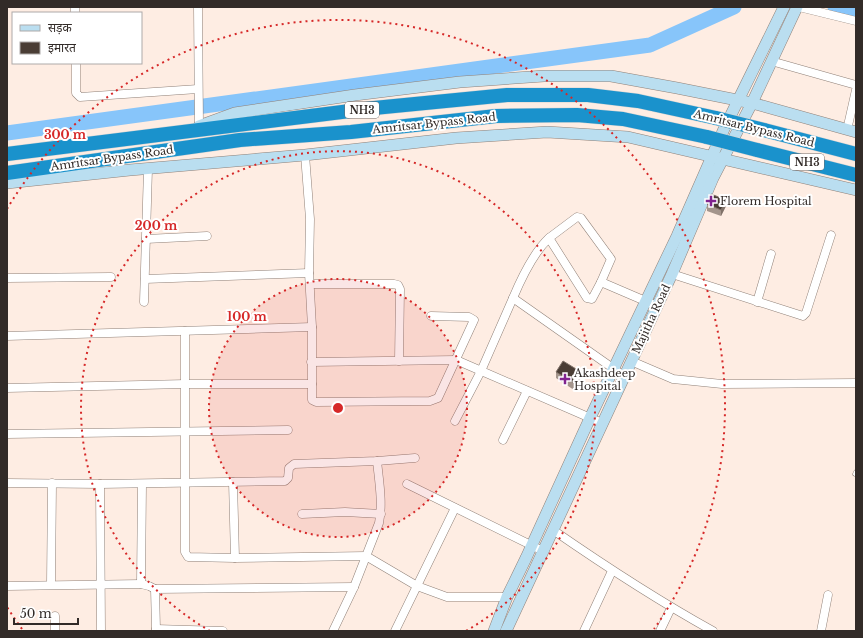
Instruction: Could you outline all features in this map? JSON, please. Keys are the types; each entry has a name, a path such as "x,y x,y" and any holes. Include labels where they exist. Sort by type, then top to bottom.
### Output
{"highway":[{"name":"Amritsar Bypass Road","path":"7,154 185,131 443,101 507,95 548,94 588,95 638,101 716,118 856,154"},
{"name":"Amritsar Bypass Road","path":"7,173 240,140 352,132 496,116 577,115 623,119 707,137 856,175"}],"street":[{"path":"198,7 199,126"},
{"name":"Majitha Road","path":"494,631 507,597 532,546 590,418 677,236 712,156 784,7"},
{"path":"798,7 856,21"},
{"name":"Majitha Road","path":"506,631 672,274 713,178 752,103 798,7"},
{"path":"771,61 856,85"},
{"path":"76,64 76,93 80,97 198,92"},
{"path":"185,131 235,113 355,95 460,82 544,76 611,76 739,100 851,131 856,90"},
{"path":"7,183 305,155 456,138 547,132 628,137 856,190"},
{"path":"305,155 310,220 309,272 312,327 312,400 316,402 430,401 438,398 474,321 469,317 431,316"},
{"path":"144,302 148,169"},
{"path":"455,421 481,371 528,268 543,243 549,238 577,217 581,218 610,258 601,282 592,299 587,298 549,238"},
{"path":"672,274 800,316 806,313 830,235"},
{"path":"146,239 207,236"},
{"path":"757,302 770,254"},
{"path":"145,279 309,272"},
{"path":"7,278 111,277"},
{"path":"601,282 657,306"},
{"path":"310,284 398,285 400,289 399,362"},
{"path":"513,298 624,376"},
{"path":"7,336 312,327"},
{"path":"185,331 186,555 191,558 366,556 417,586 447,597 507,597"},
{"path":"312,362 399,362 456,360 602,423"},
{"path":"631,361 680,381 722,384 856,383"},
{"path":"7,388 186,384 312,384"},
{"path":"503,440 527,391"},
{"path":"7,434 288,430"},
{"path":"7,482 142,484 285,481 288,478 289,468 294,464 415,458"},
{"path":"333,631 354,587 379,523 381,514 377,461"},
{"path":"233,482 236,558"},
{"path":"51,584 52,483"},
{"path":"100,484 101,631"},
{"path":"141,584 142,484"},
{"path":"407,484 543,551"},
{"path":"395,631 455,508"},
{"path":"302,514 345,512 381,514"},
{"path":"553,530 612,571 671,608 713,631"},
{"path":"584,631 612,571"},
{"path":"7,586 51,584 141,584 156,589 354,587"},
{"path":"156,589 156,630 223,631"},
{"path":"821,631 828,595"},
{"path":"660,631 671,608"},
{"path":"55,616 55,631"}],"building":[{"path":"711,194 726,200 721,210 707,204"},
{"path":"563,361 581,372 574,383 556,372"}],"waterway":[{"path":"7,133 650,45 734,7"},
{"path":"835,7 856,9"}],"place":[{"name":"Florem Hospital","path":"711,201"},
{"name":"Akashdeep Hospital","path":"565,379"}]}
